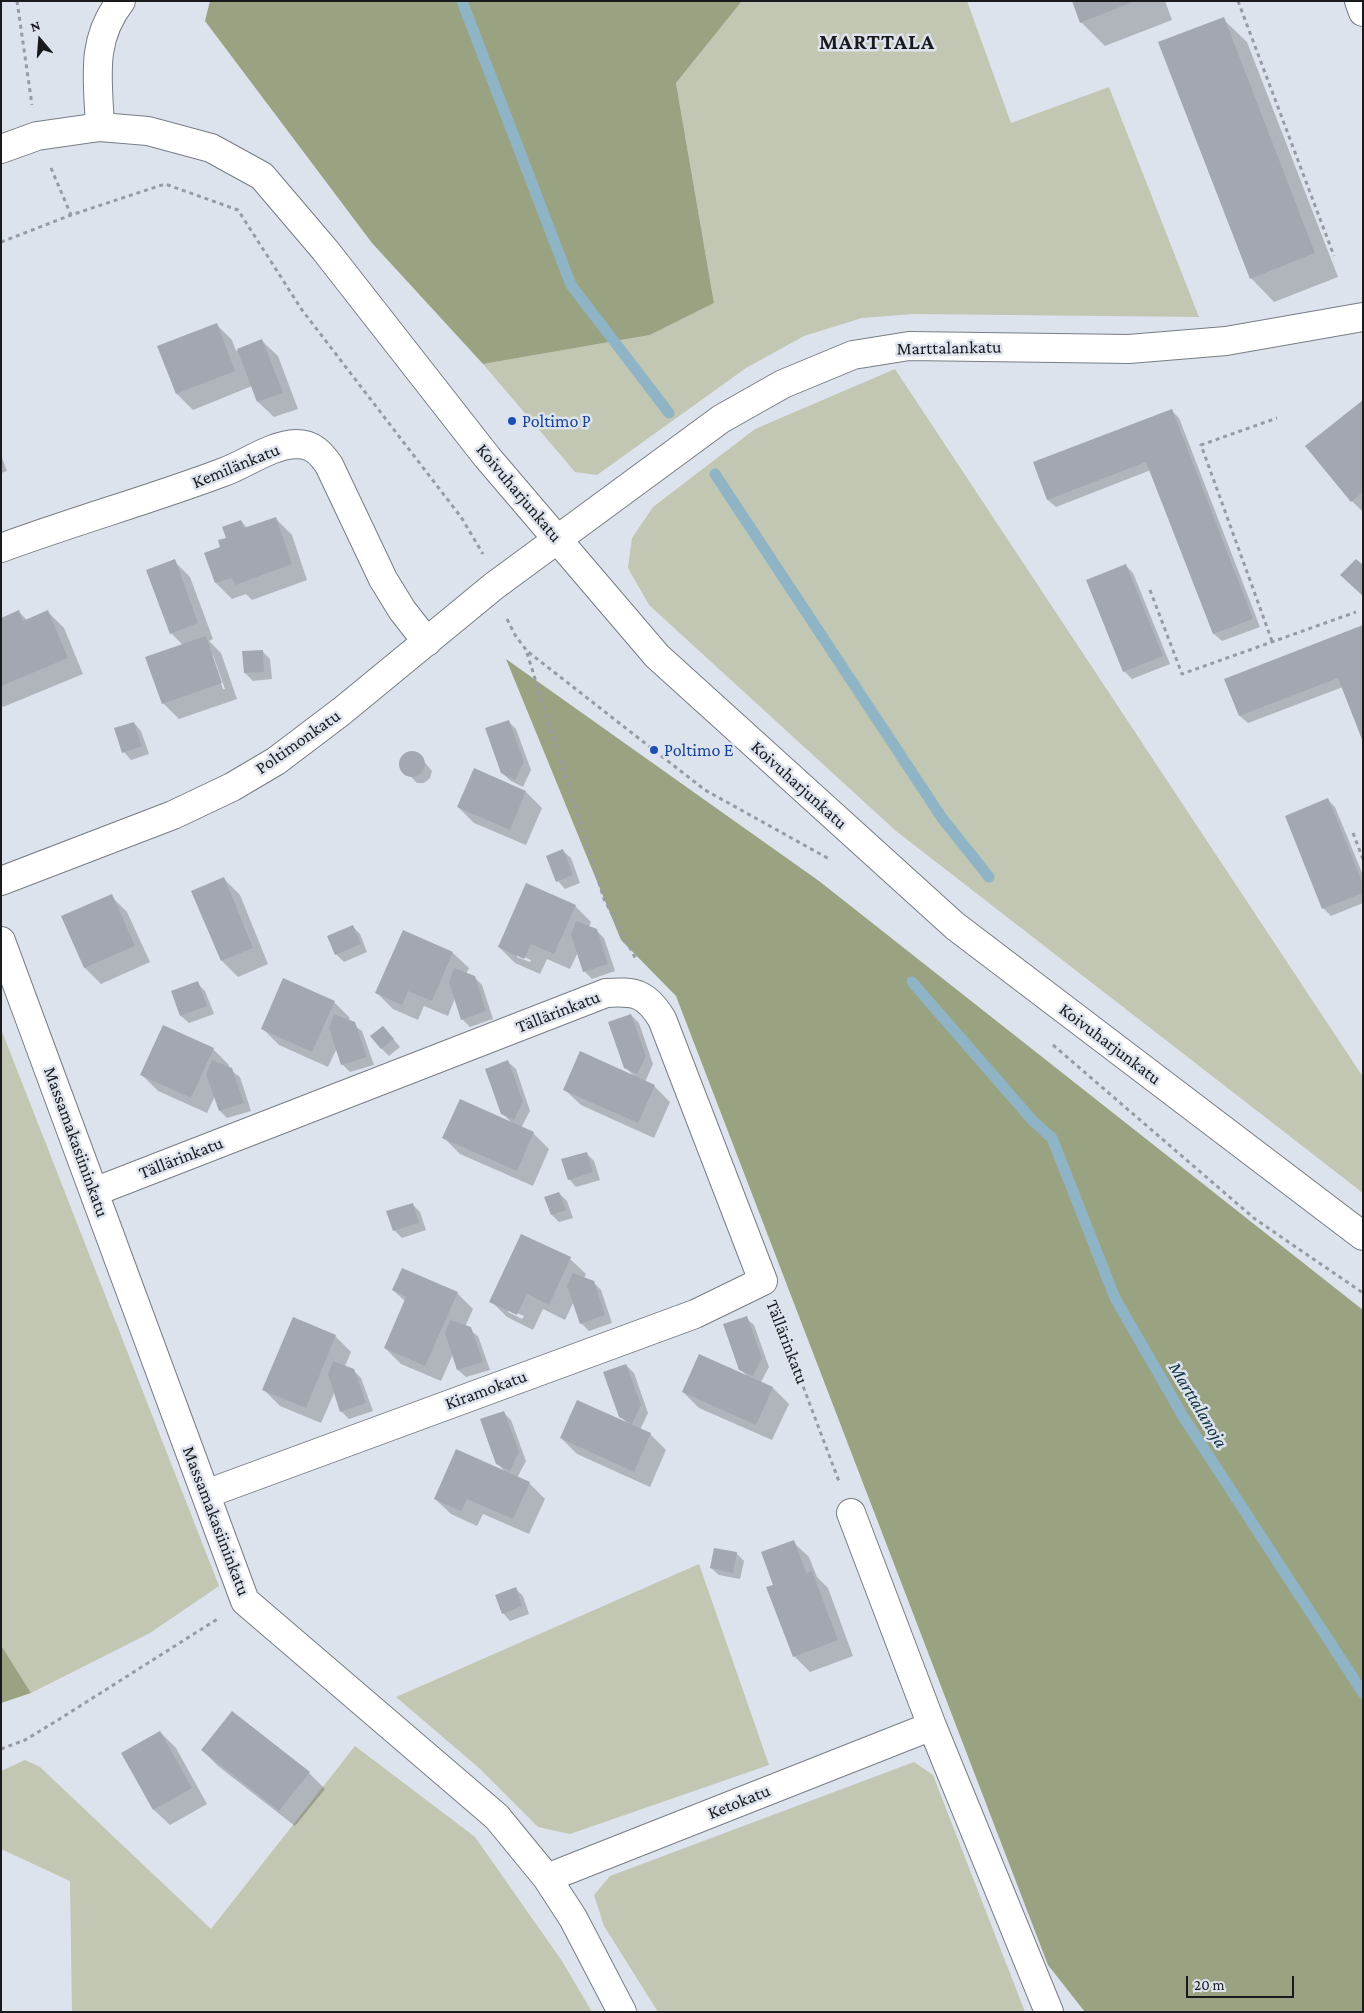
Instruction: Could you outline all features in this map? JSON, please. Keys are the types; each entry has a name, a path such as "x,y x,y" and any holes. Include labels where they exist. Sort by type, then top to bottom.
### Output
{"street":[{"path":"1,149 37,136 100,127 97,60 108,18 121,1"},
{"path":"1359,1 1363,12"},
{"name":"Koivuharjunkatu","path":"100,127 148,131 211,148 262,176 324,250 487,457 657,656 955,926 1363,1236"},
{"name":"Marttalankatu","path":"559,540 721,419 783,384 853,355 909,346 1129,349 1226,341 1363,317"},
{"name":"Kemilänkatu","path":"1,548 224,472 282,447 295,444 309,445 320,452 329,465 383,579 402,610 427,642"},
{"name":"Poltimonkatu","path":"1,881 173,815 232,787 283,755 342,711 494,586 559,540"},
{"name":"Massamakasiininkatu","path":"1,941 245,1601 497,1817 547,1878 573,1918 622,2012"},
{"name":"Tällärinkatu","path":"94,1192 606,993 634,993 644,997 653,1005 662,1019 763,1281"},
{"name":"Kiramokatu","path":"206,1494 695,1314 763,1281"},
{"path":"852,1513 932,1726 1049,2012"},
{"name":"Ketokatu","path":"547,1878 932,1726"}],"path":[{"path":"17,1 37,136 71,215"},
{"path":"1238,1 1334,256"},
{"path":"1,242 71,215 166,184 238,210 302,310 461,517 486,559"},
{"path":"1272,641 1201,445 1277,418"},
{"path":"1150,590 1182,674 1356,612"},
{"path":"505,616 526,651 604,899 642,969"},
{"path":"526,651 705,790 838,864"},
{"path":"1353,833 1363,859"},
{"path":"1051,1043 1255,1219 1363,1293"},
{"name":"Tällärinkatu","path":"763,1281 852,1513"},
{"path":"1,1749 25,1740 58,1720 245,1601"}],"green space":[{"path":"210,1 742,1 676,83 714,303 650,335 483,364 372,243 205,21"},
{"path":"742,1 967,1 1011,123 1109,87 1199,317 913,314 862,318 804,336 746,368 597,475 575,472 483,364 650,335 714,303 676,83"},
{"path":"895,369 1363,1077 1363,1193 896,831 649,605 628,568 632,538 653,507 755,429"},
{"path":"506,659 819,881 1363,1310 1363,2012 1085,2012 1048,1965 676,996 621,940"},
{"path":"1,1029 219,1586 150,1633 31,1693 1,1645"},
{"path":"699,1564 769,1765 570,1834 538,1827 479,1768 396,1697"},
{"path":"1,1645 31,1693 1,1703"},
{"path":"355,1746 475,1837 562,1961 592,2012 72,2012 70,1881 1,1849 1,1771 25,1760 40,1767 211,1929"},
{"path":"914,1762 933,1775 1025,2012 658,2012 604,1926 594,1895 610,1876"}],"building":[{"path":"1072,1 1135,1 1080,23"},
{"path":"1224,17 1315,253 1250,279 1158,42"},
{"path":"217,323 235,371 176,394 157,346"},
{"path":"262,339 283,393 257,402 237,349"},
{"path":"1363,400 1363,492 1351,502 1305,446"},
{"path":"1172,409 1253,619 1213,634 1146,462 1047,500 1033,462"},
{"path":"276,517 292,564 235,585 232,578 215,583 204,553 220,547 218,540 226,538 222,527 241,520 244,528"},
{"path":"175,559 198,623 170,634 146,570"},
{"path":"1356,559 1363,565 1363,596 1340,575"},
{"path":"1126,564 1163,656 1123,672 1086,580"},
{"path":"19,610 23,621 48,610 68,658 1,686 1,618"},
{"path":"1363,625 1363,742 1338,678 1239,716 1224,679"},
{"path":"206,636 222,683 162,704 145,657"},
{"path":"263,650 264,672 244,673 242,651"},
{"path":"509,720 524,762 515,780 501,773 485,728"},
{"path":"134,722 142,746 122,753 114,728"},
{"path":"412,751 421,755 425,764 421,773 412,777 403,773 399,764 403,755"},
{"path":"474,768 526,791 510,830 457,807"},
{"path":"1328,798 1363,884 1363,893 1322,909 1285,816"},
{"path":"563,849 573,875 556,882 546,856"},
{"path":"224,877 253,948 221,961 191,891"},
{"path":"526,883 576,905 554,954 531,944 524,959 498,947"},
{"path":"112,894 135,946 84,968 61,916"},
{"path":"576,921 597,929 608,964 583,972 571,935"},
{"path":"353,925 361,944 335,955 327,936"},
{"path":"403,930 453,952 432,1001 408,991 402,1005 375,993"},
{"path":"454,968 475,976 486,1011 461,1020 449,982"},
{"path":"283,978 335,1001 312,1052 261,1029"},
{"path":"198,981 207,1006 180,1016 171,991"},
{"path":"334,1014 355,1022 367,1057 341,1065 329,1028"},
{"path":"631,1014 646,1056 637,1074 624,1068 608,1022"},
{"path":"163,1025 214,1048 191,1098 140,1075"},
{"path":"383,1026 394,1039 381,1049 370,1036"},
{"path":"580,1051 655,1085 638,1123 563,1090"},
{"path":"212,1060 232,1068 244,1103 219,1111 206,1074"},
{"path":"508,1060 523,1102 514,1120 501,1114 485,1069"},
{"path":"460,1099 534,1132 517,1171 442,1138"},
{"path":"587,1152 593,1172 568,1180 561,1159"},
{"path":"559,1192 566,1210 551,1215 544,1197"},
{"path":"413,1203 419,1223 393,1231 386,1211"},
{"path":"521,1234 571,1257 549,1305 527,1294 517,1315 489,1302"},
{"path":"402,1268 458,1292 425,1366 384,1348 406,1297 392,1290"},
{"path":"573,1273 594,1281 605,1315 580,1324 567,1286"},
{"path":"747,1316 762,1358 753,1376 739,1370 723,1324"},
{"path":"293,1317 336,1335 306,1408 262,1390"},
{"path":"450,1320 471,1327 483,1362 457,1370 445,1333"},
{"path":"699,1354 773,1387 756,1425 682,1392"},
{"path":"333,1361 354,1369 366,1403 340,1412 328,1374"},
{"path":"626,1364 641,1405 632,1424 619,1417 603,1372"},
{"path":"577,1400 651,1433 634,1472 560,1438"},
{"path":"504,1411 519,1452 510,1471 496,1464 480,1419"},
{"path":"456,1449 530,1482 513,1519 467,1499 461,1511 434,1499"},
{"path":"794,1540 806,1573 812,1571 838,1640 793,1657 766,1587 773,1585 761,1552"},
{"path":"714,1548 737,1552 733,1573 710,1568"},
{"path":"516,1587 522,1606 502,1614 495,1595"},
{"path":"232,1711 310,1772 279,1811 201,1750"},
{"path":"160,1731 192,1788 153,1810 121,1753"}],"waterway":[{"path":"462,1 571,285 669,413"},
{"path":"715,474 942,818 989,877"},
{"name":"Marttalanoja","path":"912,982 1033,1121 1052,1138 1115,1298 1184,1418 1363,1693"}],"place":[{"name":"Poltimo P","path":"512,421"},
{"name":"Poltimo E","path":"654,750"}],"district":[{"name":"MARTTALA","path":"877,42"}]}
